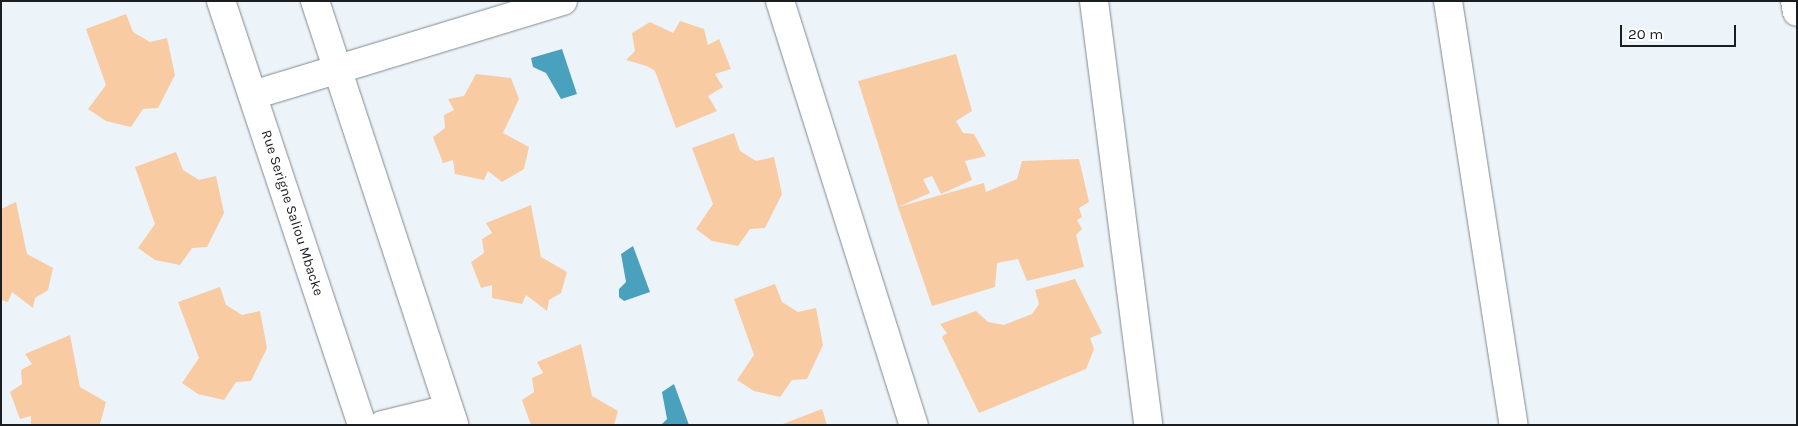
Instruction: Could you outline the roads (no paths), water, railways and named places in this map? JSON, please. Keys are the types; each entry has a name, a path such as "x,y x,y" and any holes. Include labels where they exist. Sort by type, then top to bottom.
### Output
{"street":[{"name":"Rue Serigne Saliou Mbacke","path":"222,1 362,425"},
{"path":"315,1 451,417 382,425"},
{"path":"253,95 337,72 563,1"},
{"path":"780,1 914,425"},
{"path":"1094,1 1148,425"},
{"path":"1448,1 1514,425"},
{"path":"1795,1 1797,12"}],"water":[{"path":"562,49 577,94 561,99 546,73 533,67 531,58"},
{"path":"633,246 650,292 624,301 619,297 619,289 626,282 621,254"},
{"path":"674,384 689,425 661,425 667,419 662,392"}]}
